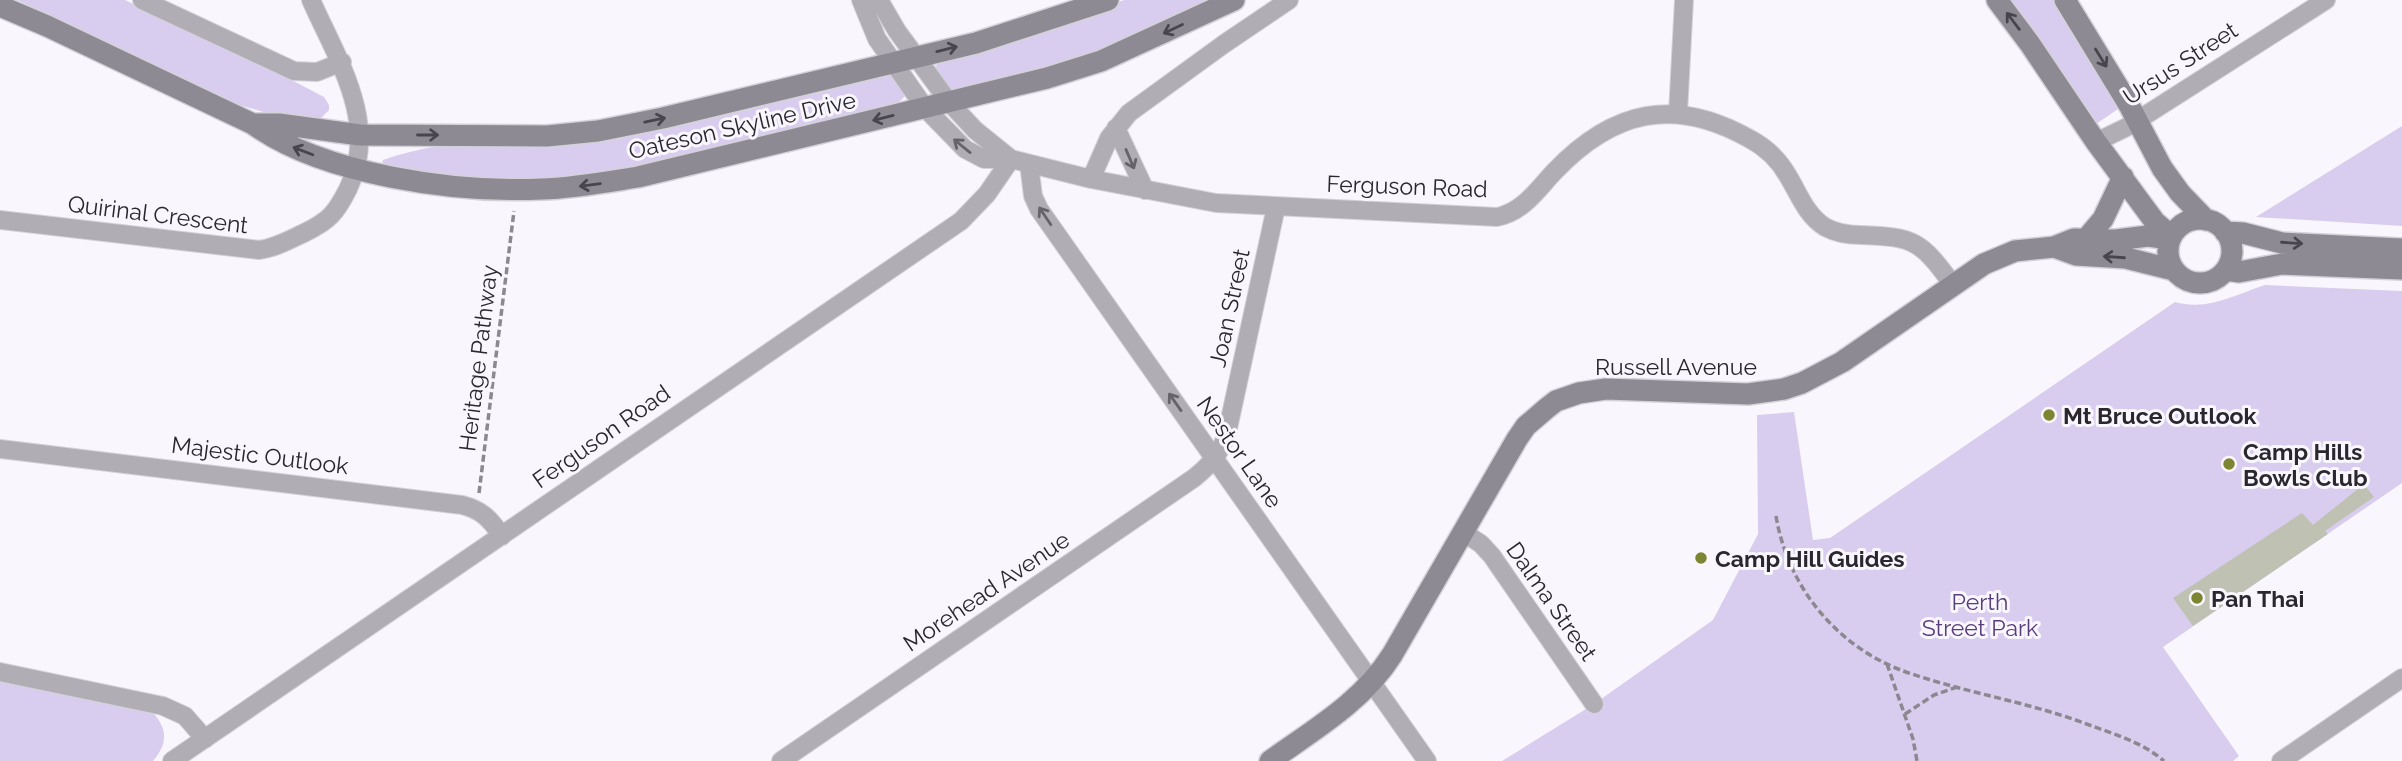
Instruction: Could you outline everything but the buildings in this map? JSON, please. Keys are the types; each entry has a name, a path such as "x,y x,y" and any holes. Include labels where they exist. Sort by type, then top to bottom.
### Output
{"main road":[{"name":"Oateson Skyline Drive","path":"253,124 279,124 360,135 569,135 663,118 917,57 988,39 1066,7 1108,0"},
{"name":"Oateson Skyline Drive","path":"0,6 253,124 273,138 300,150 356,168 419,181 475,188 543,189 670,170 1047,78 1101,61 1234,0"},
{"path":"1997,0 2096,142 2155,222 2171,238"},
{"path":"2065,0 2171,181 2206,220 2225,232 2231,251 2226,270 2219,277 2200,283 2181,277 2174,270 2168,250 2171,238 2186,222 2206,220"},
{"path":"2086,239 2103,219 2123,177"},
{"path":"2225,232 2243,233 2282,243 2402,249"},
{"path":"2053,247 2074,239 2129,239 2148,236 2171,238"},
{"path":"2053,247 2076,255 2126,258 2174,270"},
{"name":"Russell Avenue","path":"1270,761 1356,699 1372,682 1392,654 1526,426 1556,401 1579,393 1606,390 1725,394 1784,389 1832,368 1984,264 2027,249 2053,247"},
{"path":"2226,270 2239,272 2282,264 2402,270"}],"street":[{"path":"142,0 294,71 317,72 342,62"},
{"name":"Quirinal Crescent","path":"0,220 249,250 268,249 327,221 342,201 356,168 360,135 354,98 342,62 311,0"},
{"name":"Ferguson Road","path":"861,0 875,37 925,108 945,131 975,156 984,159 1011,159 1091,179 1216,203 1481,217 1506,215 1523,205 1568,158 1596,136 1628,120 1678,113 1716,122 1766,149 1786,172 1807,209 1825,227 1848,235 1892,236 1911,241 1931,256 1953,285"},
{"name":"Ferguson Road","path":"879,0 897,30 949,102 975,130 1011,159"},
{"path":"1091,179 1116,128 1140,103 1289,0"},
{"path":"1678,113 1684,0"},
{"name":"Ursus Street","path":"2096,142 2137,120 2326,0"},
{"path":"1116,128 1145,190"},
{"name":"Ferguson Road","path":"172,761 961,220 987,194 1011,159"},
{"name":"Nestor Lane","path":"1029,164 1033,196 1040,209 1427,761"},
{"name":"Joan Street","path":"1215,458 1227,433 1276,207"},
{"name":"Majestic Outlook","path":"0,449 435,501 477,509"},
{"name":"Morehead Avenue","path":"781,761 1194,478 1215,458"},
{"path":"477,509 487,515 502,536"},
{"name":"Dalma Street","path":"1463,532 1481,544 1492,556 1594,704"},
{"path":"0,672 163,706 185,716 205,739"},
{"path":"2281,761 2402,678"}],"path":[{"name":"Heritage Pathway","path":"477,509 514,211"},
{"path":"1776,516 1781,542 1792,572 1809,599 1829,622 1858,648 1911,674 2063,715 2137,743 2164,761"},
{"path":"1887,664 1905,715 1917,761"},
{"path":"1905,715 1934,695 1959,687"}],"green space":[{"path":"17,0 125,0 324,97 329,110 318,121 274,115 236,104"},
{"path":"1124,0 1221,0 1093,58 953,93 935,67 947,56"},
{"path":"2008,0 2058,0 2121,107 2096,124"},
{"path":"888,69 906,95 893,108 665,166 538,185 391,168 382,162 435,147 489,140"},
{"path":"2402,126 2402,226 2256,217"},
{"name":"Perth Street Park","path":"2265,285 2402,291 2402,483 2163,647 2239,756 2233,761 1502,761 1594,704 1713,620 1758,534 1757,415 1794,412 1813,540 1830,538 2175,302 2199,305 2210,303"},
{"path":"0,678 152,712 161,724 164,736 158,755 153,761 0,761"}],"place":[{"name":"Mt Bruce Outlook","path":"2049,415"},
{"name":"Camp Hills Bowls Club","path":"2229,464"},
{"name":"Camp Hill Guides","path":"1701,558"},
{"name":"Pan Thai","path":"2197,598"}]}
